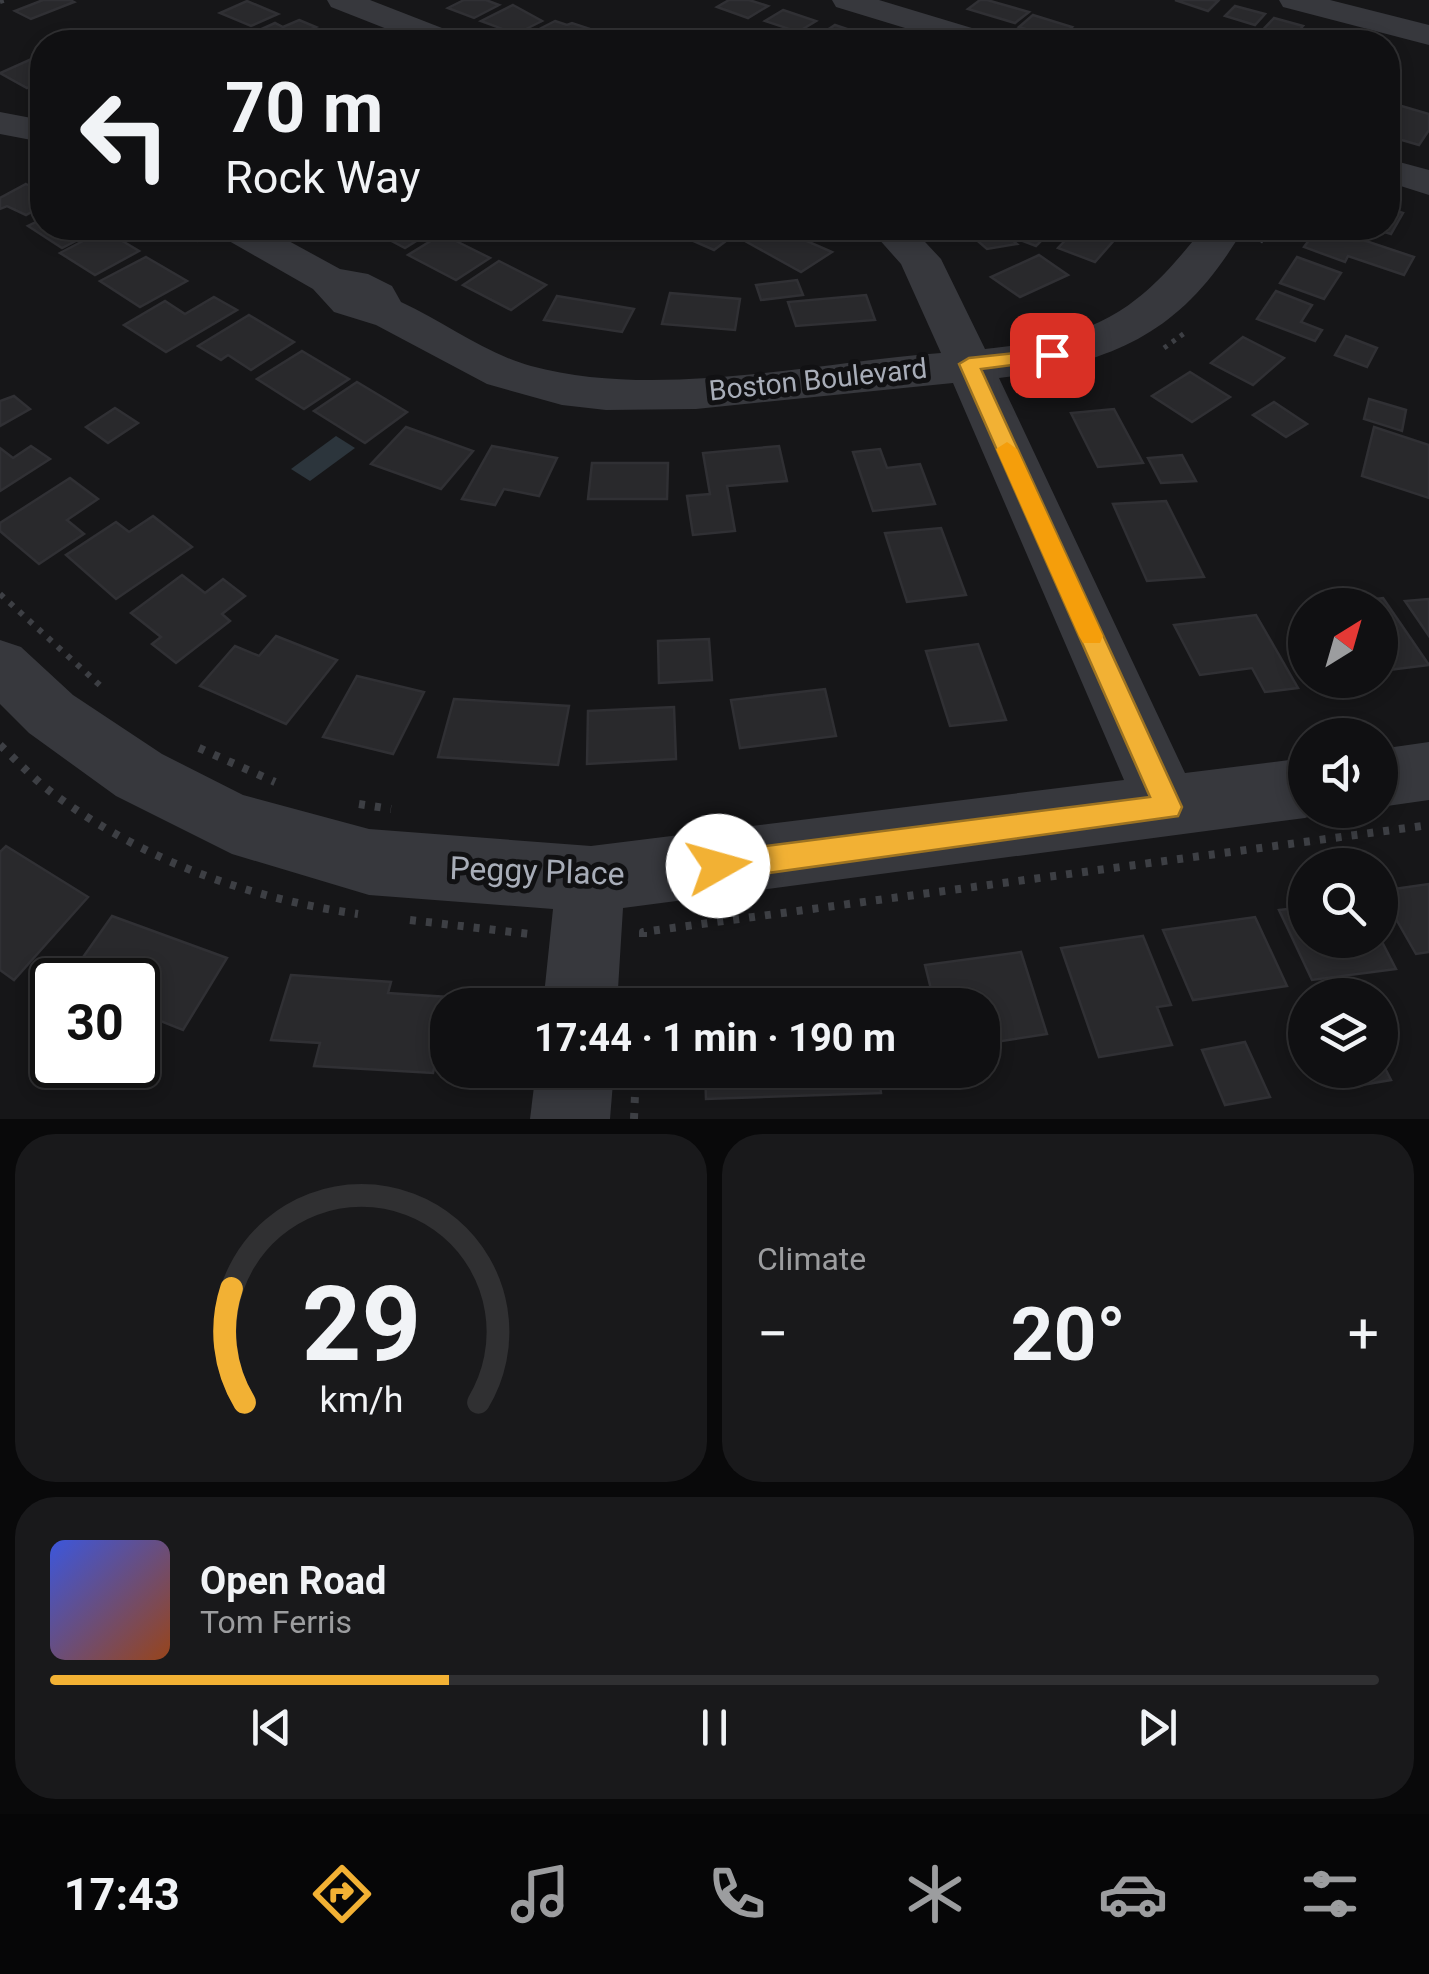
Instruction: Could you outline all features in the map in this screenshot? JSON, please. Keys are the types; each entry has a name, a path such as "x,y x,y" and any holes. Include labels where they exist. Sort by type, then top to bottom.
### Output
{"street":[{"path":"342,0 418,30"},
{"path":"847,0 943,30"},
{"path":"1294,0 1429,36"},
{"path":"0,123 30,129"},
{"path":"1400,174 1429,182"},
{"name":"Boston Boulevard","path":"229,240 330,281 353,283 377,295 381,309 476,361 520,379 579,392 638,396 1052,355 1107,338 1139,322 1164,304 1215,240"},
{"path":"900,240 920,259 1168,807"},
{"name":"Peggy Place","path":"0,665 51,714 138,775 232,823 369,862 591,880 1288,790"},
{"path":"1398,776 1429,772"},
{"path":"591,880 609,988"},
{"path":"570,1119 573,1088"}],"path":[{"path":"0,594 114,699"},
{"path":"186,742 282,785"},
{"path":"349,801 404,810"},
{"path":"642,950 643,932 1429,825"},
{"path":"634,1119 635,1088"}],"shaded area":[{"path":"336,436 355,448 310,481 291,469"}],"building":[{"path":"43,0 74,2 31,19 15,11"},
{"path":"464,0 486,0 499,5 474,18 448,8"},
{"path":"729,0 749,0 768,6 748,18 717,7"},
{"path":"980,0 1029,12 1015,23 968,9"},
{"path":"1175,0 1213,0 1218,1 1208,11"},
{"path":"247,1 278,14 251,26 220,13"},
{"path":"513,5 542,21 524,30 505,30 481,21"},
{"path":"1235,6 1265,14 1255,25 1225,16"},
{"path":"783,10 816,21 801,30 792,30 765,21"},
{"path":"1033,15 1072,27 1029,30 1019,27"},
{"path":"1274,18 1303,26 1299,30 1263,30"},
{"path":"299,20 316,27 259,30 275,23 283,27"},
{"path":"555,21 590,29 588,30 538,30"},
{"path":"30,60 30,87 27,88 0,73"},
{"path":"1400,106 1429,114 1429,130 1419,145 1400,139"},
{"path":"26,184 30,186 30,213 26,215 7,206 0,209 0,198"},
{"path":"50,240 78,240 62,248"},
{"path":"85,240 121,240 139,251 95,275 60,253"},
{"path":"390,240 418,240 405,248"},
{"path":"432,240 454,240 490,258 456,280 408,255"},
{"path":"691,240 727,240 714,250"},
{"path":"804,240 832,252 801,272 745,241"},
{"path":"977,240 1012,240 1017,244 987,249"},
{"path":"1020,240 1042,240 1036,246"},
{"path":"1066,240 1114,240 1095,262 1058,248"},
{"path":"1309,240 1363,240 1414,257 1404,275 1348,256 1345,262 1304,247"},
{"path":"1039,255 1068,275 1020,297 991,277"},
{"path":"146,257 187,281 140,307 100,281"},
{"path":"1297,257 1341,273 1324,299 1280,283"},
{"path":"499,261 546,285 511,310 463,285"},
{"path":"797,280 803,295 761,300 756,285"},
{"path":"1276,291 1312,305 1301,322 1322,330 1315,341 1257,319"},
{"path":"670,293 740,299 735,330 662,324"},
{"path":"866,295 875,320 796,326 788,302"},
{"path":"557,296 634,309 622,332 544,320"},
{"path":"214,297 237,310 166,352 124,325 165,301 185,314"},
{"path":"249,315 294,342 251,370 228,355 221,360 198,346"},
{"path":"1346,336 1377,348 1367,367 1335,355"},
{"path":"1243,337 1284,358 1253,385 1211,363"},
{"path":"302,351 349,379 304,409 257,379"},
{"path":"1190,372 1230,397 1192,422 1152,396"},
{"path":"357,382 407,412 365,443 314,411"},
{"path":"14,396 30,409 0,426 0,401"},
{"path":"1369,399 1406,410 1402,431 1364,419"},
{"path":"1274,402 1307,424 1286,437 1253,415"},
{"path":"115,408 138,423 108,443 86,427"},
{"path":"1114,409 1143,463 1098,467 1071,413"},
{"path":"406,427 473,451 441,489 371,464"},
{"path":"1374,427 1429,445 1429,498 1362,476"},
{"path":"31,446 50,459 0,491 0,448 13,458"},
{"path":"492,446 557,458 539,496 504,489 495,505 462,499"},
{"path":"779,446 787,481 727,486 735,531 693,535 687,496 710,494 703,453"},
{"path":"880,449 887,468 920,464 935,504 873,511 853,452"},
{"path":"1182,455 1196,481 1161,483 1148,458"},
{"path":"592,463 668,463 667,499 588,499"},
{"path":"70,478 98,499 67,520 84,534 39,564 0,531 0,523"},
{"path":"1166,501 1204,577 1147,581 1113,504"},
{"path":"153,516 192,547 116,599 66,555 116,522 129,532"},
{"path":"941,528 966,595 907,602 885,533"},
{"path":"182,575 205,593 223,579 245,596 222,614 230,621 176,663 152,644 161,637 131,613"},
{"path":"1429,599 1429,636 1405,601"},
{"path":"1256,615 1288,671 1288,689 1265,692 1252,668 1200,675 1174,625"},
{"path":"1398,620 1429,665 1398,669"},
{"path":"276,636 337,660 286,724 200,686 235,646 259,656"},
{"path":"709,639 712,680 659,683 658,641"},
{"path":"978,644 1006,720 950,726 926,651"},
{"path":"357,676 424,692 393,754 323,737"},
{"path":"825,689 836,736 740,748 731,700"},
{"path":"454,699 569,706 558,765 438,757"},
{"path":"674,707 676,759 587,764 588,711"},
{"path":"6,846 88,897 14,980 0,970 0,852"},
{"path":"1429,884 1429,952 1416,954 1398,922 1398,888"},
{"path":"1288,909 1288,929 1279,910"},
{"path":"112,916 227,958 183,1030 160,1021 160,958 82,958"},
{"path":"1255,917 1287,986 1193,1000 1163,930"},
{"path":"1143,936 1171,1005 1157,1007 1172,1045 1099,1057 1061,948"},
{"path":"1021,952 1047,1034 1000,1041 1000,988 931,988 925,965"},
{"path":"1302,958 1390,958 1396,969 1327,978 1311,978"},
{"path":"291,975 391,982 388,993 430,996 430,1073 314,1066 320,1043 271,1040"},
{"path":"1245,1042 1270,1097 1225,1105 1202,1050"},
{"path":"706,1088 880,1088 881,1093 706,1099"}],"slow traffic":[{"path":"1007,449 1091,636"}],"route":[{"path":"718,866 1168,807 969,364 1052,355"}]}
